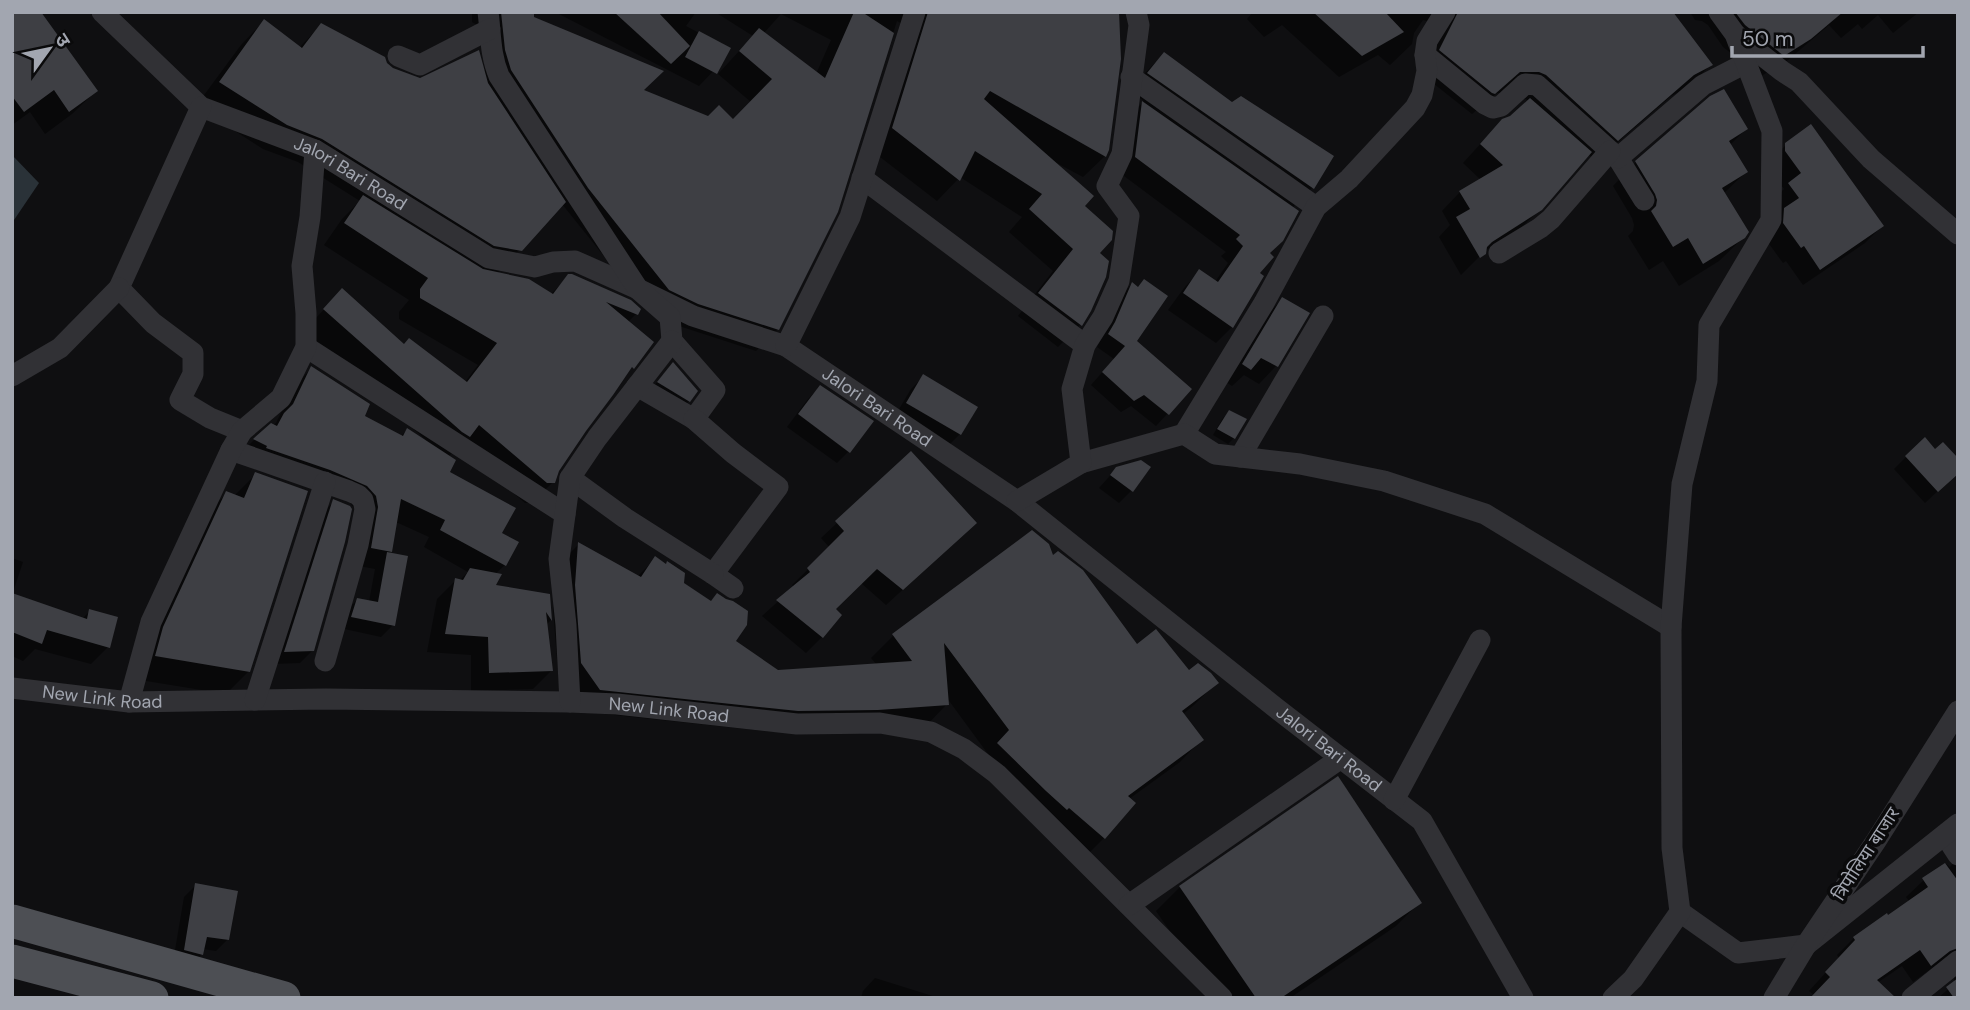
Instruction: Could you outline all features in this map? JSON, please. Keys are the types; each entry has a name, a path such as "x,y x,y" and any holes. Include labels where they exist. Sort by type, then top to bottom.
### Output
{"main road":[{"path":"12,921 284,998"},
{"path":"12,961 152,998"}],"street":[{"name":"Jalori Bari Road","path":"102,12 201,107 315,150 489,258 535,267 553,262 575,261 693,316 786,346 1017,501 1422,821 1523,998"},
{"path":"786,346 850,217 915,12"},
{"path":"1082,463 1072,389 1085,345 1103,317 1119,281 1129,216 1107,186 1122,154 1139,25 1136,12"},
{"path":"1017,501 1082,463 1184,434 1264,303 1316,207 1349,179 1415,108 1422,94 1427,71 1427,41 1445,12"},
{"path":"1613,998 1633,979 1680,912 1672,848 1671,627 1682,484 1707,382 1710,325 1771,220 1772,131 1735,34 1719,12"},
{"path":"398,56 420,65 489,21 493,64 499,76 638,289 670,317 672,341 715,390 694,419"},
{"path":"1735,34 1799,82 1871,159 1958,234"},
{"path":"1425,55 1493,108 1501,106 1525,83 1537,85 1614,154 1644,200"},
{"path":"1499,253 1550,219 1614,154 1703,85 1746,63"},
{"path":"1131,77 1316,207"},
{"path":"12,376 60,348 119,288 201,107"},
{"path":"129,702 151,622 232,450 242,431 281,398 306,347 302,266 310,217 315,150"},
{"path":"862,178 1085,345"},
{"path":"119,288 153,323 193,353 193,374 180,400 210,418 242,431"},
{"path":"1241,457 1323,316"},
{"path":"570,702 559,559 570,478 597,438 672,341"},
{"path":"306,347 565,514"},
{"path":"637,386 694,419 778,487 713,574"},
{"path":"1184,434 1215,454 1300,464 1384,481 1485,514 1671,627"},
{"path":"232,450 325,482 358,495 363,500 365,509 358,545 325,660"},
{"path":"570,478 625,518 733,588"},
{"path":"255,700 325,482"},
{"path":"1394,800 1480,640"},
{"name":"New Link Road","path":"12,688 129,702 326,699 617,704 797,724 880,723 931,732 964,749 997,774 1222,998"},
{"name":"त्रिपोलिया बाजार","path":"1774,998 1958,711"},
{"path":"1129,905 1341,758"},
{"path":"1680,912 1738,953 1806,945 1951,830 1958,855"},
{"path":"1912,998 1958,961"}],"shaded area":[{"path":"12,155 39,183 12,223"}],"building":[{"path":"12,12 41,12 98,91 69,112 54,90 24,112 12,96"},
{"path":"501,12 534,12 534,17 664,71 644,90 708,116 719,105 733,119 772,79 739,51 759,28 825,78 854,12 862,12 894,33 838,212 779,330 698,304 669,290 588,188 511,70 505,50"},
{"path":"614,12 658,12 690,46 671,64"},
{"path":"928,12 1119,12 1121,59 1106,157 990,91 984,99 1094,196 1085,206 1113,231 1112,240 1100,253 1109,261 1106,277 1082,326 1038,293 1073,249 1029,209 1042,194 975,151 960,181 892,128"},
{"path":"1313,12 1385,12 1404,32 1362,56"},
{"path":"1458,12 1673,12 1713,65 1694,75 1618,141 1546,75 1539,72 1520,72 1495,94 1492,93 1439,50"},
{"path":"1735,12 1843,12 1811,39 1784,56 1745,25"},
{"path":"264,19 302,48 321,23 385,57 393,68 420,78 479,50 488,83 566,202 522,251 494,246 322,139 287,125 219,82"},
{"path":"699,31 731,48 717,74 685,57"},
{"path":"1164,52 1232,102 1241,96 1334,156 1314,189 1147,73"},
{"path":"1724,89 1748,129 1729,141 1748,172 1722,188 1749,232 1745,238 1703,264 1688,238 1673,247 1651,211 1657,200 1635,161 1710,96"},
{"path":"1530,98 1592,152 1542,210 1492,242 1487,247 1486,254 1480,258 1456,217 1470,209 1459,191 1503,165 1480,144 1502,119 1510,116"},
{"path":"1142,101 1299,211 1283,241 1270,253 1274,257 1260,273 1264,276 1233,328 1183,293 1199,269 1218,282 1243,246 1236,239 1240,235 1135,157"},
{"path":"1811,124 1884,226 1820,270 1804,246 1801,248 1783,223 1784,208 1799,198 1788,183 1801,173 1785,151 1785,143"},
{"path":"363,195 483,269 529,279 553,294 568,274 572,274 631,300 641,309 638,315 606,302 654,342 634,369 632,367 586,431 559,471 555,483 547,483 479,425 470,437 462,432 323,309 342,288 404,344 409,338 467,382 497,343 420,298 420,289 428,278 344,223"},
{"path":"1144,279 1168,296 1137,341 1192,389 1169,415 1144,395 1134,401 1102,372 1125,346 1108,334 1132,282 1138,287"},
{"path":"1282,297 1310,313 1278,367 1261,358 1251,370 1242,364"},
{"path":"673,362 698,391 690,402 657,382"},
{"path":"311,366 370,404 365,416 403,436 407,428 456,460 450,472 516,508 502,533 519,542 506,566 440,530 445,520 401,499 392,552 371,548 378,507 376,496 367,486 266,448 267,446 253,439 271,423 277,426 293,404"},
{"path":"923,374 978,407 961,435 906,403"},
{"path":"820,385 874,421 850,453 798,414"},
{"path":"1229,410 1247,419 1235,439 1217,429"},
{"path":"1925,437 1935,449 1943,442 1958,458 1958,474 1938,492 1905,456"},
{"path":"911,451 977,523 903,590 877,569 836,609 842,615 823,638 776,600 810,572 807,568 844,531 835,521"},
{"path":"1141,460 1151,467 1133,492 1110,475 1116,467"},
{"path":"255,472 308,491 250,672 155,656 163,627 226,491 244,498"},
{"path":"333,499 352,509 314,651 284,652"},
{"path":"1032,530 1049,544 1053,555 1058,551 1083,570 1137,644 1156,629 1189,670 1198,663 1219,683 1182,711 1204,740 1128,796 1136,803 1105,839 1069,808 1067,810 997,743 1009,730 944,643 949,705 878,710 798,711 600,690 581,663 575,585 578,542 641,577 655,556 685,573 684,583 711,601 717,593 733,601 748,611 747,625 736,641 778,670 912,661 892,634"},
{"path":"387,552 408,556 395,626 351,617 357,598 378,602"},
{"path":"470,568 502,574 496,585 550,594 552,621 546,612 553,671 489,673 488,637 445,634 455,578 463,580"},
{"path":"12,593 87,619 89,609 118,617 110,648 47,630 42,644 12,632"},
{"path":"1338,776 1422,903 1281,998 1256,998 1179,886"},
{"path":"1945,863 1958,881 1958,948 1931,966 1920,950 1877,980 1896,998 1810,998 1830,977 1825,972 1855,940 1853,937 1928,887 1922,878"},
{"path":"195,883 238,891 229,940 207,937 203,955 184,950"},
{"path":"1958,978 1958,998 1954,998 1946,987"}]}
